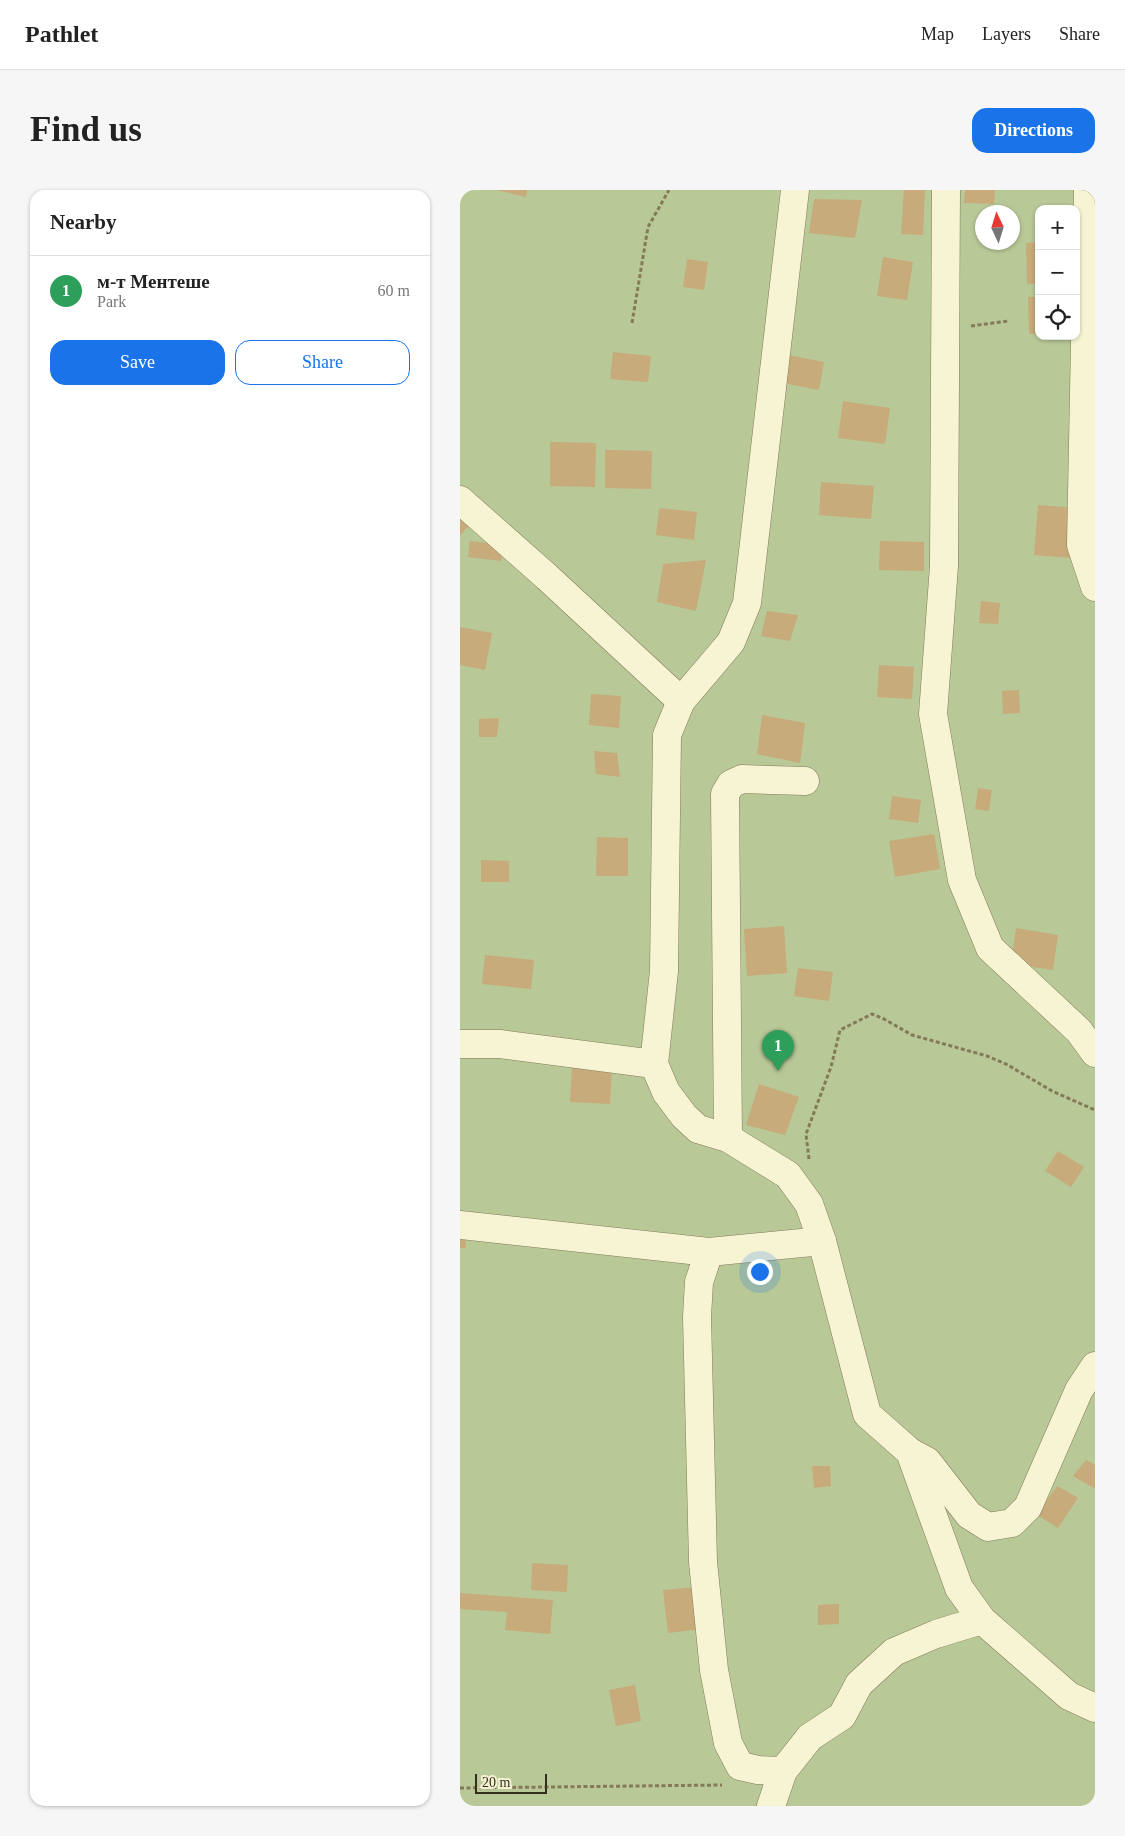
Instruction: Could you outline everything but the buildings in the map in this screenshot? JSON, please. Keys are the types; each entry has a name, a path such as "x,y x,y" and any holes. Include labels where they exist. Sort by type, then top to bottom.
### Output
{"street":[{"path":"795,190 747,603 732,642 681,701 667,734 664,971 654,1064 666,1092 684,1116 698,1129 728,1138 788,1175 809,1204 822,1241 867,1414 910,1452 927,1461 969,1515 988,1527 1012,1523 1028,1507 1079,1390 1095,1366"},
{"path":"946,190 944,566 932,714 962,880 990,948 1079,1031 1095,1053"},
{"path":"1088,190 1081,546 1095,587"},
{"path":"460,500 547,577 681,701"},
{"path":"728,1138 725,794 731,784 742,779 805,781"},
{"path":"460,1044 500,1044 654,1064"},
{"path":"460,1225 709,1252 822,1241"},
{"path":"709,1252 699,1282 697,1317 703,1562 714,1670 728,1743 740,1766 758,1770 783,1771"},
{"path":"910,1452 959,1588 982,1620 1069,1696 1095,1708"},
{"path":"771,1806 783,1771 810,1737 842,1716 859,1684 894,1652 936,1634 982,1620"}],"path":[{"path":"632,323 648,227 669,190"},
{"path":"945,330 1008,321"},
{"path":"809,1164 806,1134 831,1067 840,1030 872,1014 912,1035 987,1056 1006,1064 1052,1091 1095,1110"},
{"path":"460,1788 722,1785 740,1766"}],"green space":[{"path":"460,190 1095,190 1095,1806 460,1806"}],"place":[{"name":"м-т Ментeше","path":"778,1071"}]}
